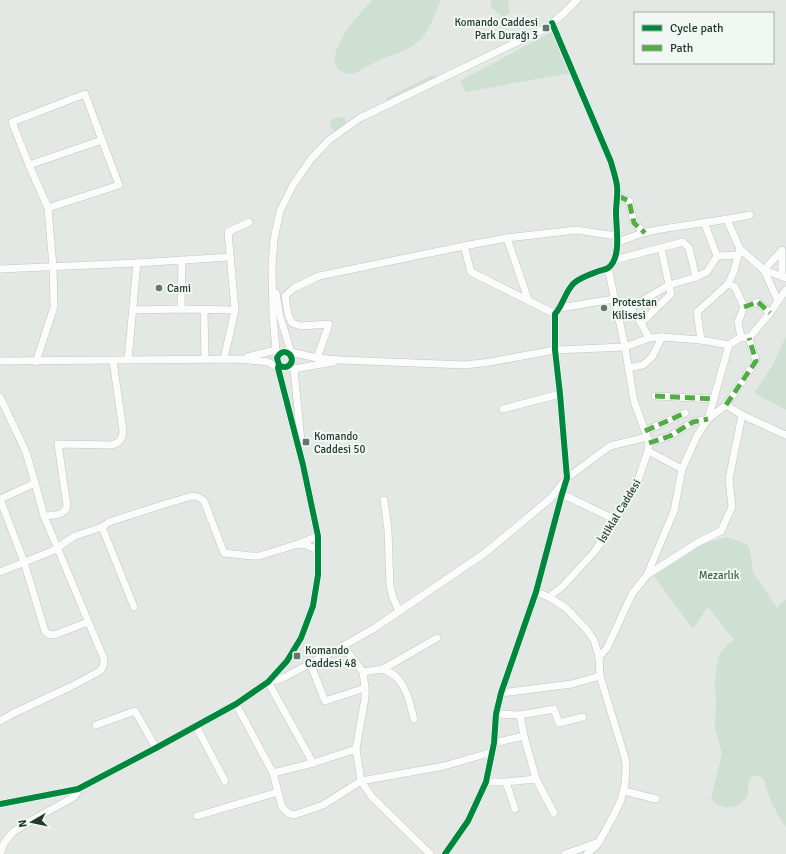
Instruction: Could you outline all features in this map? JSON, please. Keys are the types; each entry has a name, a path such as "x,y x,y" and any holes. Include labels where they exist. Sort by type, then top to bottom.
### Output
{"street":[{"path":"0,804 78,789 236,704 268,682 287,661 300,638 313,606 318,574 318,536 303,465 277,358 278,352 273,317 272,267 274,238 280,211 297,179 311,159 329,140 360,118 546,28 577,0"},
{"path":"445,854 468,821 486,782 494,743 496,714 501,693 536,592 562,494 568,478 555,350 557,311 574,283 585,276 608,268 614,260 617,239 616,212 618,196 612,162 552,23"},
{"path":"36,362 54,307 53,267 48,208 12,122 85,94 119,185 48,208"},
{"path":"29,165 102,140"},
{"path":"618,196 629,201 634,223 645,233"},
{"path":"317,358 329,324 301,326 292,323 288,315 285,296 294,288 319,276 507,238 576,230 617,239 704,222 727,220 750,215"},
{"path":"727,220 739,252 764,270 784,277 782,250 764,270"},
{"path":"224,359 235,310 228,232 249,222"},
{"path":"704,222 717,256"},
{"path":"507,238 528,299"},
{"path":"614,260 683,242 689,248 696,277"},
{"path":"464,246 471,272 557,311 614,299"},
{"path":"641,324 671,294 661,248"},
{"path":"618,315 669,285 696,277 706,272 717,256 739,252"},
{"path":"701,340 697,312 728,284 734,271 739,252"},
{"path":"0,269 230,257"},
{"path":"181,309 182,260"},
{"path":"128,360 137,263"},
{"path":"272,267 280,316 292,359 303,465"},
{"path":"608,268 625,348 634,401 647,441 682,469"},
{"path":"764,270 778,301"},
{"path":"728,284 735,287 744,307 738,322 741,337"},
{"path":"749,338 770,313 786,290"},
{"path":"744,307 758,302 770,313"},
{"path":"630,308 649,338"},
{"path":"133,310 235,310"},
{"path":"204,310 205,359"},
{"path":"240,359 284,352 317,358 340,360 465,365 555,350 625,348 649,338 662,337 701,340 729,345"},
{"path":"628,368 643,365 652,357 662,337"},
{"path":"708,420 729,345 741,337 749,338"},
{"path":"599,657 607,648 632,594 647,575 674,511 682,469 697,436 708,420 726,405 756,361 749,338"},
{"path":"0,361 36,362 240,359 268,362 279,367 292,367 340,360"},
{"path":"44,516 62,514 67,509 58,444 111,445 117,443 122,438 123,431 113,361"},
{"path":"503,409 560,394"},
{"path":"655,396 714,399"},
{"path":"0,397 26,452 44,516 104,659 102,669 100,671 0,721"},
{"path":"726,405 742,416 786,435"},
{"path":"647,441 685,413"},
{"path":"647,575 696,543 720,532 732,507 730,479 742,416"},
{"path":"268,682 283,678 344,646 485,553 552,498 568,478 610,446 670,436 694,422 708,420"},
{"name":"İstiklal Caddesi","path":"549,597 563,586 595,551 616,520 638,480 647,441"},
{"path":"35,483 0,499 24,562 45,631 51,635 54,635 88,622"},
{"path":"562,494 616,520"},
{"path":"0,572 52,551 70,539 102,527 109,522 192,496 197,496 204,501 224,554 259,556 318,536"},
{"path":"384,500 388,530 390,586 393,598 399,611"},
{"path":"102,527 134,607"},
{"path":"298,544 306,545 318,550"},
{"path":"536,592 549,597 566,608 586,628 594,640 599,657 600,676 625,758 626,767 624,791 618,808 599,842 587,854"},
{"path":"363,672 383,669 437,638"},
{"path":"344,646 363,672 365,698 356,749 361,781 372,797 430,854"},
{"path":"310,663 325,701 365,688"},
{"path":"383,669 394,675 402,684 408,696 414,719"},
{"path":"501,693 572,684 600,676"},
{"path":"268,682 313,763"},
{"path":"236,704 273,773 282,807 294,816 323,805 361,781 444,766 492,752"},
{"path":"496,714 520,715 554,710 559,723 583,717"},
{"path":"96,725 135,711 156,748"},
{"path":"520,715 524,736 536,779 554,813"},
{"path":"196,726 224,781"},
{"path":"494,743 524,736"},
{"path":"273,773 313,763 356,749"},
{"path":"486,782 536,779"},
{"path":"506,782 515,809"},
{"path":"0,854 4,843 12,832 74,797 78,789"},
{"path":"624,791 656,799"},
{"path":"197,816 278,792"},
{"path":"564,854 599,842"}],"green space":[{"path":"373,0 441,0 433,20 418,42 356,73 345,73 338,69 335,62 336,53 346,32 360,13"},
{"path":"491,0 508,0 510,13 503,17 491,7"},
{"path":"555,30 576,72 466,92 460,81"},
{"path":"432,75 436,76 437,79 386,102 387,97"},
{"path":"342,117 345,119 346,124 343,128 335,131 330,127 331,121 334,118"},
{"path":"786,336 786,410 754,393 773,365"},
{"name":"Mezarlık","path":"727,537 747,544 750,549 753,572 777,608 786,599 786,827 773,805 764,780 759,776 754,776 750,779 748,785 748,795 742,802 734,807 718,805 711,799 722,753 715,728 716,671 721,652 734,640 708,607 692,628 654,576 703,544"}],"marked path":[{"path":"618,196 629,201 634,223 645,233"},
{"path":"744,307 758,302 770,313"},
{"path":"726,405 756,361 749,338"},
{"path":"655,396 714,399"},
{"path":"645,431 685,413"},
{"path":"649,443 670,436 693,422 708,419"}],"cycle path":[{"path":"445,854 468,821 486,782 494,743 496,714 501,693 536,592 567,478 555,350 555,314 571,286 586,276 608,268 612,263 617,250 617,189 611,162 552,23"},
{"path":"0,804 78,789 236,704 268,682 287,661 301,638 313,606 318,575 318,536 303,465 278,368 279,365 277,358 280,354 283,352 289,354 292,360 291,363 286,367 279,365"}],"place":[{"name":"Komando Caddesi Park Durağı 3","path":"546,28"},
{"name":"Cami","path":"159,288"},
{"name":"Protestan Kilisesi","path":"604,308"},
{"name":"Komando Caddesi 50","path":"306,442"},
{"name":"Komando Caddesi 48","path":"297,656"}]}
